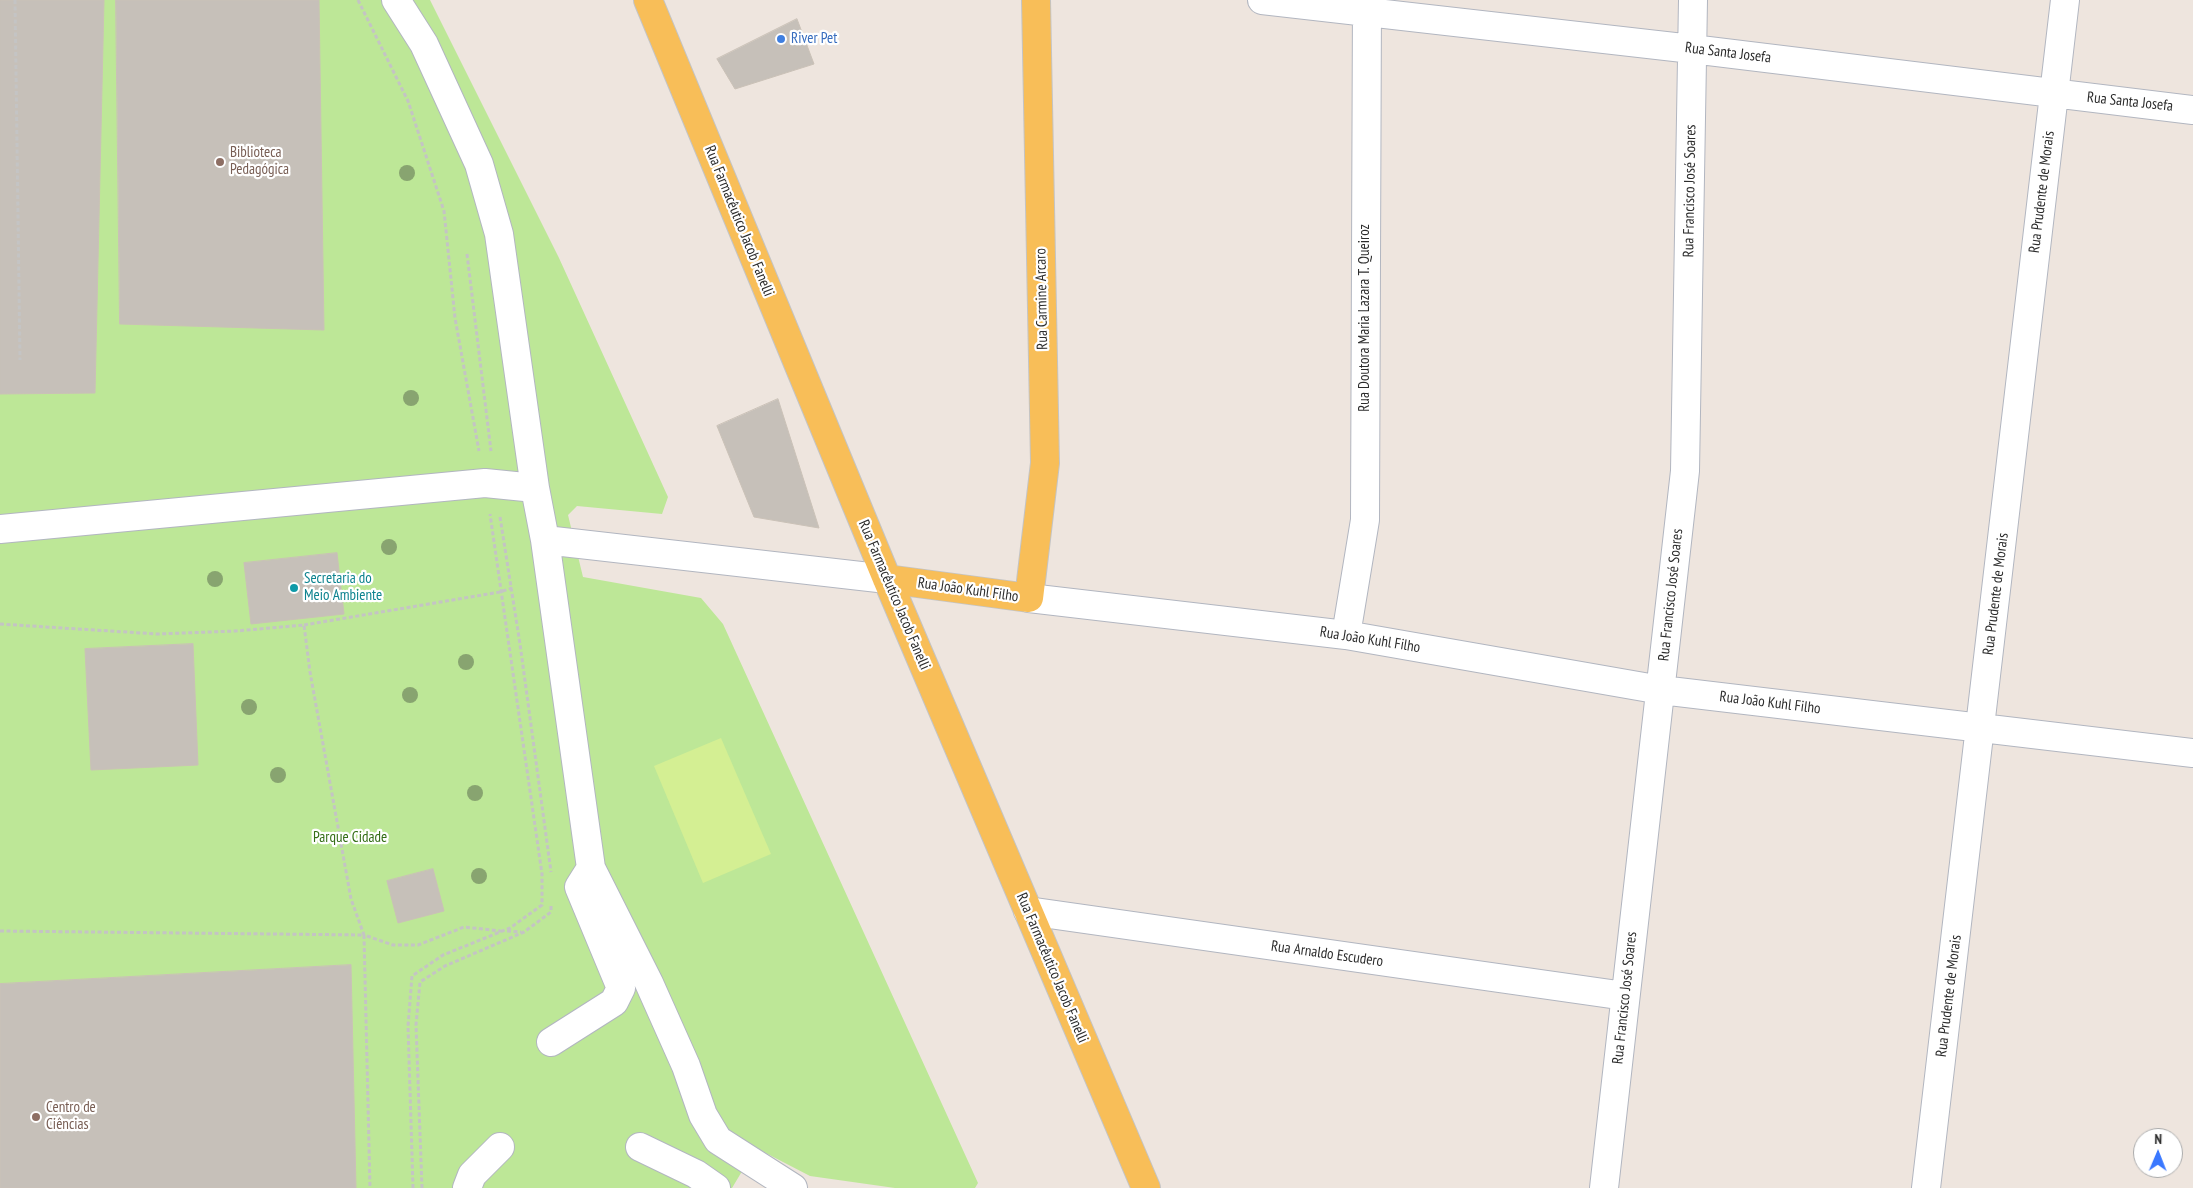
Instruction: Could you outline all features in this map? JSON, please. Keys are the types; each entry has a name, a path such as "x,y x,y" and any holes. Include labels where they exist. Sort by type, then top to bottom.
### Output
{"main road":[{"name":"Rua Farmacêutico Jacob Fanelli","path":"648,0 887,578 1146,1188"},
{"name":"Rua Carmine Arcaro","path":"1029,598 1045,464 1036,0"},
{"name":"Rua João Kuhl Filho","path":"887,578 1029,598"}],"street":[{"path":"396,0 424,44 479,164 499,234 592,868 649,982 678,1066 718,1140 793,1188"},
{"name":"Rua Santa Josefa","path":"1262,0 1367,6 1692,49 2193,110"},
{"name":"Rua Francisco José Soares","path":"1604,1188 1685,471 1693,0"},
{"name":"Rua Prudente de Morais","path":"1926,1188 2065,0"},
{"name":"Rua Doutora Maria Lazara T. Queiroz","path":"1346,635 1365,520 1367,6"},
{"path":"0,529 490,483 535,488"},
{"name":"Rua João Kuhl Filho","path":"545,540 887,578"},
{"name":"Rua João Kuhl Filho","path":"1029,598 1346,635 1661,690 2193,753"},
{"path":"551,1042 614,1002 621,988 579,887 592,868"},
{"name":"Rua Arnaldo Escudero","path":"1028,911 1625,996"},
{"path":"467,1188 472,1174 500,1147"},
{"path":"640,1147 696,1174 716,1188"}],"path":[{"path":"15,0 20,360"},
{"path":"358,0 408,101 444,211 456,318 512,588 552,876"},
{"path":"413,1188 408,1026 412,976 443,955 504,931 542,905 542,874 500,592 467,248"},
{"path":"0,624 157,634 236,631 304,625 500,592 512,588"},
{"path":"304,625 310,672 349,890 364,935 370,1188"},
{"path":"422,1188 416,1025 420,982 445,966 524,932 551,912 551,903"},
{"path":"0,931 364,935 393,945 418,945 464,928 524,932"}],"green space":[{"name":"Parque Cidade","path":"0,0 430,0 559,258 668,497 662,514 577,506 568,515 583,577 701,598 723,624 978,1183 975,1188 895,1188 810,1176 756,1148 732,1188 0,1188"},
{"path":"721,738 771,854 703,883 654,766"}],"building":[{"path":"0,0 104,0 95,393 0,394"},
{"name":"Biblioteca Pedagógica","path":"116,0 319,0 324,330 120,324"},
{"name":"River Pet","path":"797,19 814,64 735,89 717,59"},
{"path":"778,399 819,528 754,517 717,426"},
{"name":"Secretaria do Meio Ambiente","path":"337,553 344,614 251,624 244,563"},
{"path":"193,644 198,765 91,770 85,649"},
{"path":"433,869 444,911 398,923 387,881"},
{"path":"351,965 356,1188 0,1188 0,984"}],"place":[{"name":"River Pet","path":"781,39"},
{"name":"Biblioteca Pedagógica","path":"220,162"},
{"name":"Secretaria do Meio Ambiente","path":"294,588"},
{"name":"Centro de Ciências","path":"36,1117"}]}
